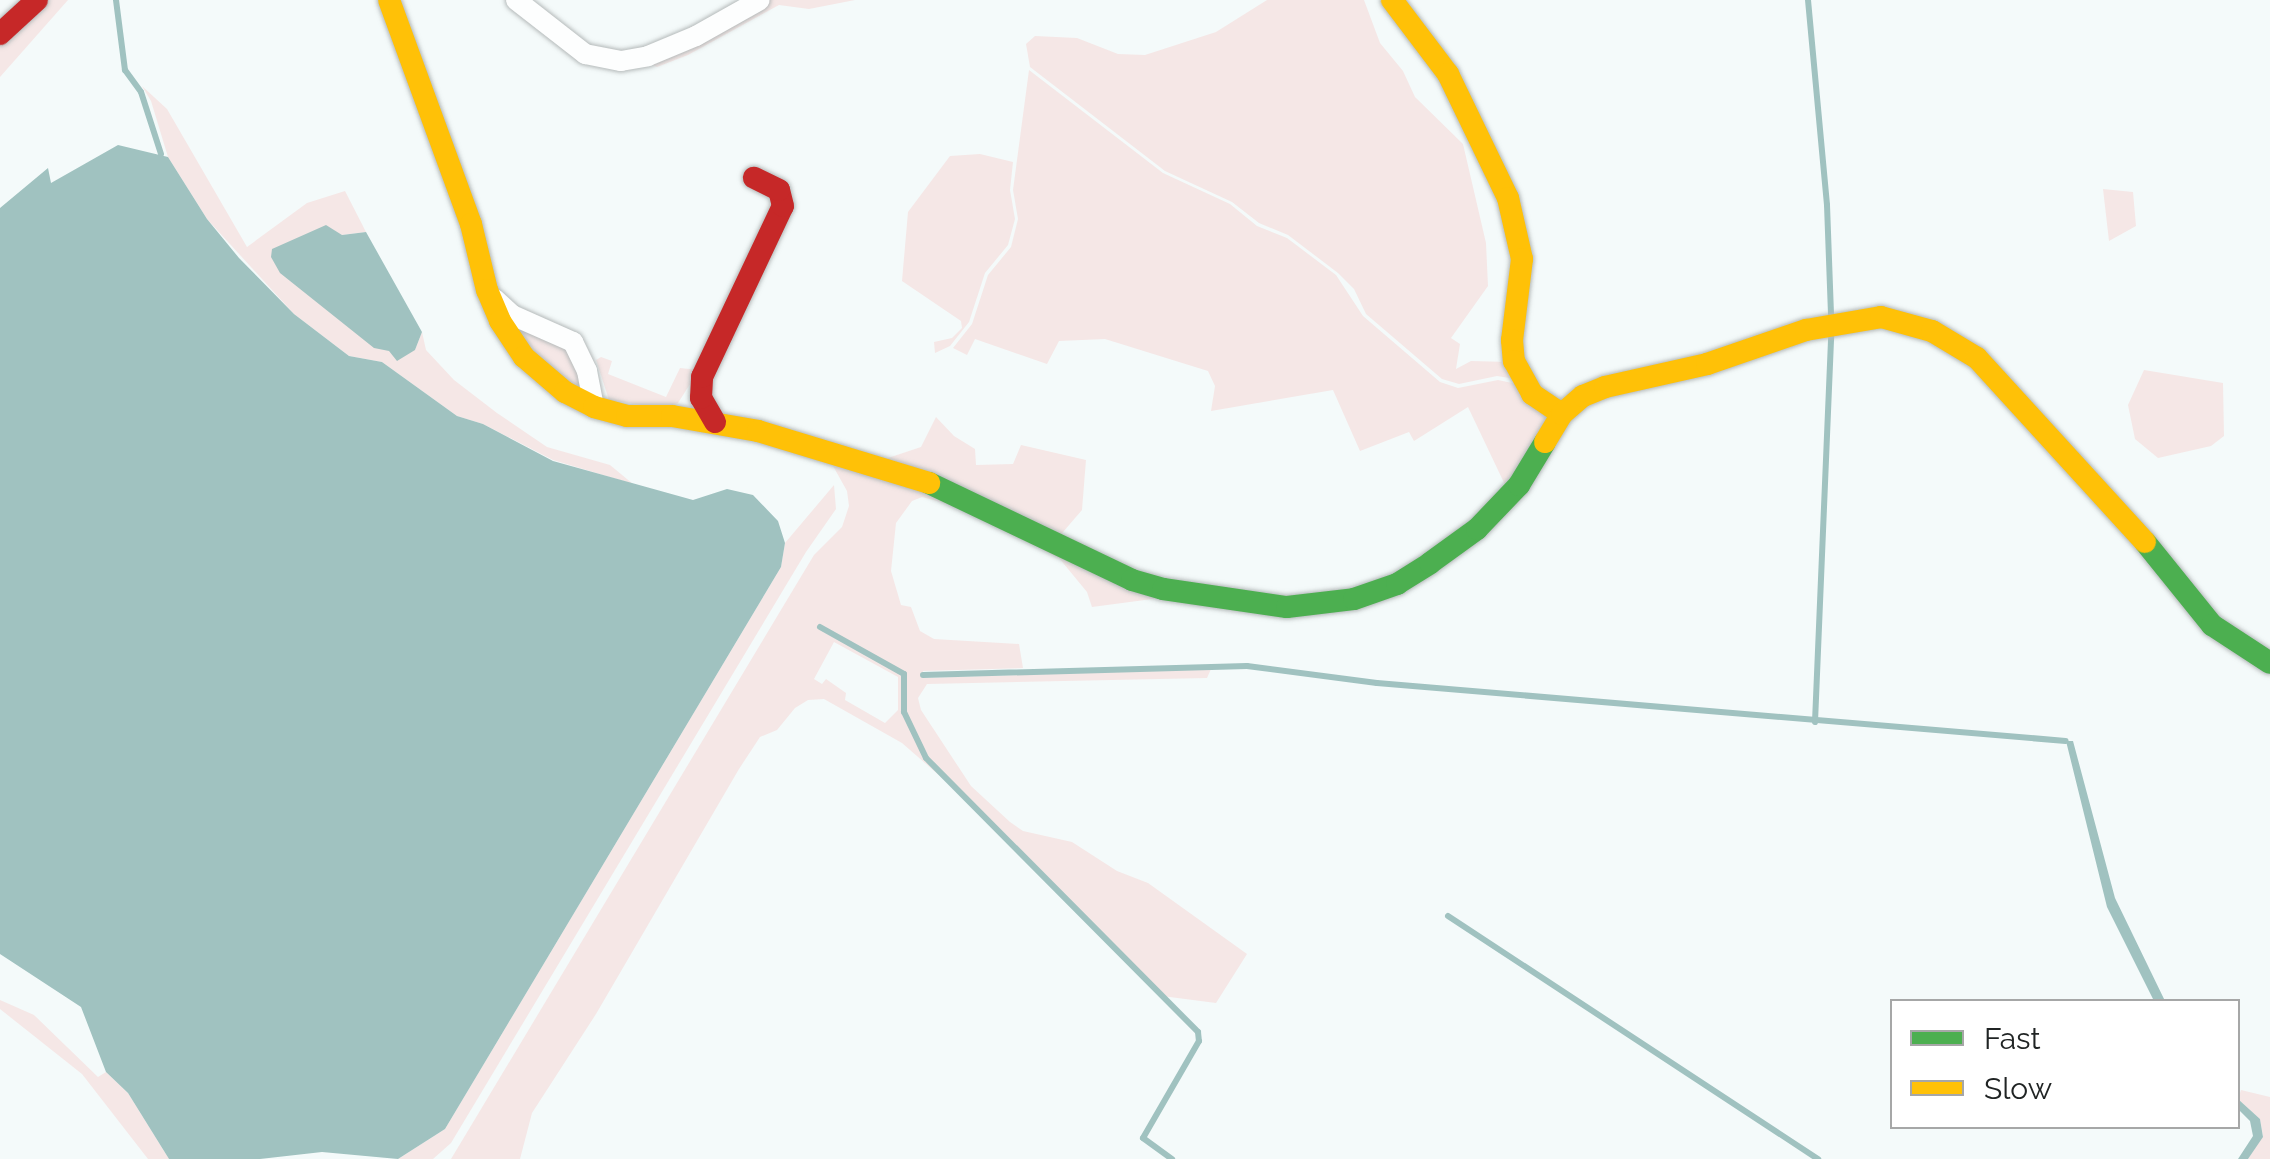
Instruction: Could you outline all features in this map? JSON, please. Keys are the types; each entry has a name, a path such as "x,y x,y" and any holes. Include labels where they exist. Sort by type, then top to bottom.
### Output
{"street":[{"path":"0,34 37,0"},
{"path":"389,0 471,224 487,290 524,357 566,392 594,407 627,416 715,422 938,486 1132,580 1163,589 1287,607 1354,599 1397,584 1430,563 1477,529 1518,485 1562,414 1584,396 1605,387 1707,364 1832,324 1881,318 1932,331 1977,358 2013,392 2212,625 2270,663"},
{"path":"516,0 585,54 621,61 648,56 696,36 760,0"},
{"path":"1392,0 1448,74 1496,171 1522,259 1512,340 1514,361 1532,394 1562,414"},
{"path":"715,422 701,398 702,377 783,206 779,190 754,178"},
{"path":"487,290 512,315 573,342 588,371 594,407"}],"shaded area":[{"path":"48,0 68,0 0,77 0,44"},
{"path":"767,0 855,0 809,9 779,5 688,55 657,67 648,63"},
{"path":"1267,0 1364,0 1380,43 1403,71 1415,97 1463,144 1486,243 1488,286 1451,338 1460,344 1456,369 1471,361 1509,362 1515,379 1497,376 1459,384 1442,379 1366,314 1354,289 1338,273 1288,235 1259,223 1232,202 1165,171 1030,67 1026,44 1035,36 1077,38 1118,54 1145,55 1216,32"},
{"path":"1029,70 1163,173 1230,204 1257,226 1287,238 1336,275 1363,316 1440,382 1458,388 1498,380 1517,384 1556,416 1507,489 1468,407 1414,441 1409,432 1360,451 1333,390 1211,411 1215,386 1208,371 1105,339 1059,341 1047,364 975,339 967,355 953,348 972,324 988,275 1011,247 1018,219 1013,190"},
{"path":"142,86 167,109 247,247 307,203 345,191 366,232 342,235 415,350 422,332 426,350 454,380 497,413 547,447 610,465 633,484 553,460 483,424 457,416 382,362 349,356 294,314 207,219 168,157 151,101"},
{"path":"980,154 1013,162 1010,190 1015,219 1008,245 985,273 969,322 950,346 935,353 934,342 952,338 962,328 961,321 902,281 908,212 950,156"},
{"path":"2103,189 2133,192 2136,226 2109,241"},
{"path":"514,320 562,342 590,400 542,368"},
{"path":"601,357 612,361 608,374 666,397 680,368 699,370 678,403 663,408 609,400 596,360"},
{"path":"2144,370 2223,383 2224,436 2211,446 2158,458 2135,439 2128,405"},
{"path":"936,417 954,436 975,449 976,465 1013,464 1021,445 1086,460 1082,510 1057,539 873,463 921,447"},
{"path":"833,466 937,490 1160,598 1092,607 1087,592 1059,558 963,508 922,497 912,501 896,523 891,571 901,605 911,607 920,631 934,639 1019,644 1023,668 923,671 923,678 1211,669 1207,678 927,684 918,698 921,710 971,786 1010,822 1023,831 1072,842 1117,871 1148,883 1247,954 1216,1003 1162,996 928,757 906,712 906,673 821,626 903,675 903,713 925,759 949,784 902,743 824,699 808,700 795,708 777,730 760,737 739,769 596,1014 532,1113 520,1159 451,1159 814,555 842,527 849,506 847,491","holes":["834,642 898,677 898,710 885,723 845,700 846,693 826,679 822,684 814,679"]},
{"path":"834,485 836,509 806,552 451,1143 433,1159 398,1159 445,1129 781,567 785,543"},
{"path":"0,1000 34,1015 98,1077 106,1072 128,1093 169,1159 148,1159 82,1074 0,1009"},
{"path":"2241,1090 2270,1097 2270,1159 2248,1159 2263,1136 2260,1119 2240,1101"}],"water":[{"path":"118,145 168,157 207,219 239,258 294,314 349,356 382,362 457,416 483,424 553,461 693,500 727,489 753,495 778,521 785,543 781,567 445,1129 398,1159 322,1152 260,1159 169,1159 128,1093 106,1072 81,1007 0,954 0,208 48,168 51,183"},
{"path":"326,225 342,235 366,232 422,332 415,350 397,361 389,351 374,348 280,273 271,257 272,249"},
{"path":"2066,741 2073,741 2115,898 2164,999 2153,999 2107,907"},
{"path":"2240,1101 2260,1119 2263,1137 2248,1159 2238,1159 2253,1136 2250,1121 2240,1111"}],"waterway":[{"path":"116,0 125,70 141,92 161,154"},
{"path":"1808,0 1827,205 1831,316"},
{"path":"1815,722 1831,334"},
{"path":"820,627 904,674 904,712 926,758 1198,1032 1199,1041 1143,1138 1172,1159"},
{"path":"923,675 1247,666 1377,683 2066,741"},
{"path":"1448,916 1818,1159"}],"traffic: fast":[{"path":"929,483 1132,580 1163,589 1287,607 1354,599 1397,584 1430,563 1477,529 1519,485 1545,442"},
{"path":"2145,542 2212,625 2270,663"}],"traffic: slow":[{"path":"389,0 471,224 487,290 500,321 524,357 565,392 594,407 627,416 672,416 758,431 929,483"},
{"path":"1392,0 1448,74 1508,198 1522,259 1512,340 1514,361 1532,394 1562,414"},
{"path":"1545,442 1562,414 1583,396 1605,387 1707,364 1806,330 1881,317 1932,331 1977,358 2145,542"}],"traffic: jam":[{"path":"0,34 37,0"},
{"path":"715,422 701,398 702,377 783,206 779,190 754,178"}]}
